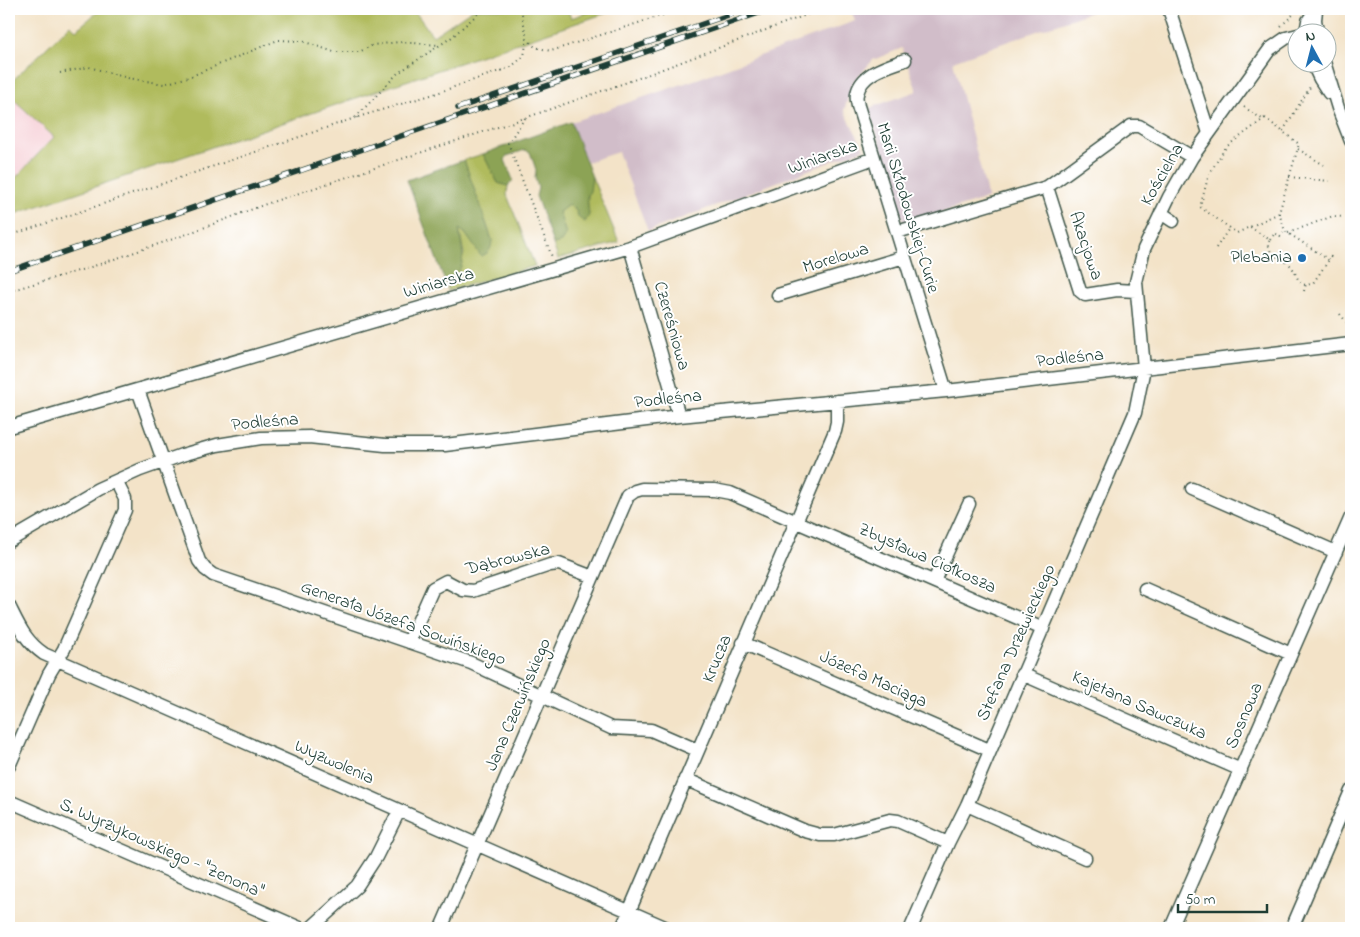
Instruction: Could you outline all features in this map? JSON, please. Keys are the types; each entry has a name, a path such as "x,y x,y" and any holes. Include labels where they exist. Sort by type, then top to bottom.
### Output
{"street":[{"path":"1169,9 1209,133"},
{"path":"1314,22 1316,9"},
{"name":"Kościelna","path":"1144,368 1136,282 1144,249 1161,213 1192,157 1270,49 1288,38"},
{"name":"Marii Skłodowskiej-Curie","path":"905,60 874,72 863,82 857,94 858,106 946,391"},
{"path":"1317,72 1338,108"},
{"path":"1327,72 1351,141"},
{"path":"897,232 1047,187 1131,126 1139,126 1192,157"},
{"name":"Winiarska","path":"9,426 630,247 874,158"},
{"name":"Akacjowa","path":"1047,187 1080,291 1085,295 1117,290 1136,291"},
{"path":"1161,213 1173,220"},
{"name":"Czereśniowa","path":"630,247 679,416"},
{"name":"Morelowa","path":"778,295 904,257"},
{"name":"Podleśna","path":"9,541 116,481 163,462 217,445 261,438 309,437 385,445 424,446 679,416 946,391 1351,344"},
{"name":"Stefana Drzewieckiego","path":"911,928 948,843 967,805 1135,413 1144,368"},
{"name":"Generała Józefa Sowińskiego","path":"138,390 199,561 213,575 471,663 611,728 651,730 697,750"},
{"name":"Krucza","path":"622,928 835,432 837,402"},
{"path":"9,766 57,659 64,649 125,510 125,499 116,481"},
{"name":"Jana Czerwińskiego","path":"441,928 628,496 642,489 714,490 730,493 797,521"},
{"path":"1192,489 1336,552"},
{"path":"934,581 969,504"},
{"name":"Sosnowa","path":"1171,928 1351,517"},
{"name":"Zbysława Ciołkosza","path":"797,521 1043,629"},
{"name":"Dąbrowska","path":"409,642 433,588 446,581 463,590 473,591 550,564 559,564 593,577"},
{"path":"1145,589 1290,654"},
{"name":"Wyzwolenia","path":"9,606 26,638 44,654 667,928"},
{"name":"Józefa Maciąga","path":"743,643 989,750"},
{"name":"Kajetana Sawczuka","path":"1022,674 1241,770"},
{"path":"9,733 21,739"},
{"path":"685,779 805,831 820,835 834,835 890,820 898,821 948,843"},
{"path":"1292,928 1351,790"},
{"name":"S. Wyrzykowskiego - \"Zenona\"","path":"9,801 300,928"},
{"path":"967,805 1085,858"},
{"path":"311,928 357,886 376,857 399,811"}],"path":[{"path":"356,118 398,73 452,37 482,10 486,9"},
{"path":"9,236 510,67 524,56 527,39 521,9"},
{"path":"527,39 535,47 551,51 682,9"},
{"path":"9,290 88,268 266,204 525,118 645,76 822,9"},
{"path":"1278,29 1299,9"},
{"path":"60,73 89,67 128,78 164,84 189,77 278,40 302,41 334,52 359,52 373,45 399,42 439,46"},
{"path":"1283,131 1310,86 1313,85"},
{"path":"1241,105 1262,120"},
{"path":"525,118 508,143 556,268"},
{"path":"1278,213 1237,233 1200,207 1209,174 1226,147 1265,118 1299,144 1278,213 1285,230 1329,260"},
{"path":"1298,149 1324,165"},
{"path":"1289,177 1330,181"},
{"path":"1288,233 1333,216 1344,217"},
{"path":"1216,248 1230,227"},
{"path":"1250,227 1270,240"},
{"path":"1285,230 1280,237 1274,233 1268,242 1271,254 1291,266 1298,279 1306,284 1313,283 1332,254"},
{"path":"1304,290 1306,284"},
{"path":"1340,314 1351,328"}],"shaded area":[{"path":"851,9 1099,9 953,61 988,198 904,224 869,108 917,91 902,48 873,60 854,81 844,110 864,149 648,231 618,152 587,162 571,122 697,79 855,21"},
{"path":"9,95 54,137 9,185"}],"green space":[{"path":"101,9 413,9 433,36 473,9 567,9 571,18 597,9 618,9 9,216 9,185 54,137 9,95 9,84 70,25 76,30"},
{"path":"571,122 592,177 587,197 589,215 585,222 579,218 575,208 568,205 559,212 566,234 561,242 553,244 536,196 538,188 535,178 536,170 530,152 525,150 507,156 505,160 513,180 508,186 498,183 483,154"},
{"path":"483,154 498,183 508,186 507,195 535,266 448,291 447,287 451,283 464,254 459,228 481,255 492,240 464,160"},
{"path":"464,160 492,243 488,252 481,256 465,233 459,229 462,246 461,266 447,287 407,180"},
{"path":"592,177 619,242 558,259 553,244 561,242 559,212 568,205 575,208 579,218 589,215 588,200"}],"railway":[{"path":"458,108 746,9"},
{"path":"9,271 770,9"}],"place":[{"name":"Plebania","path":"1302,258"}]}
